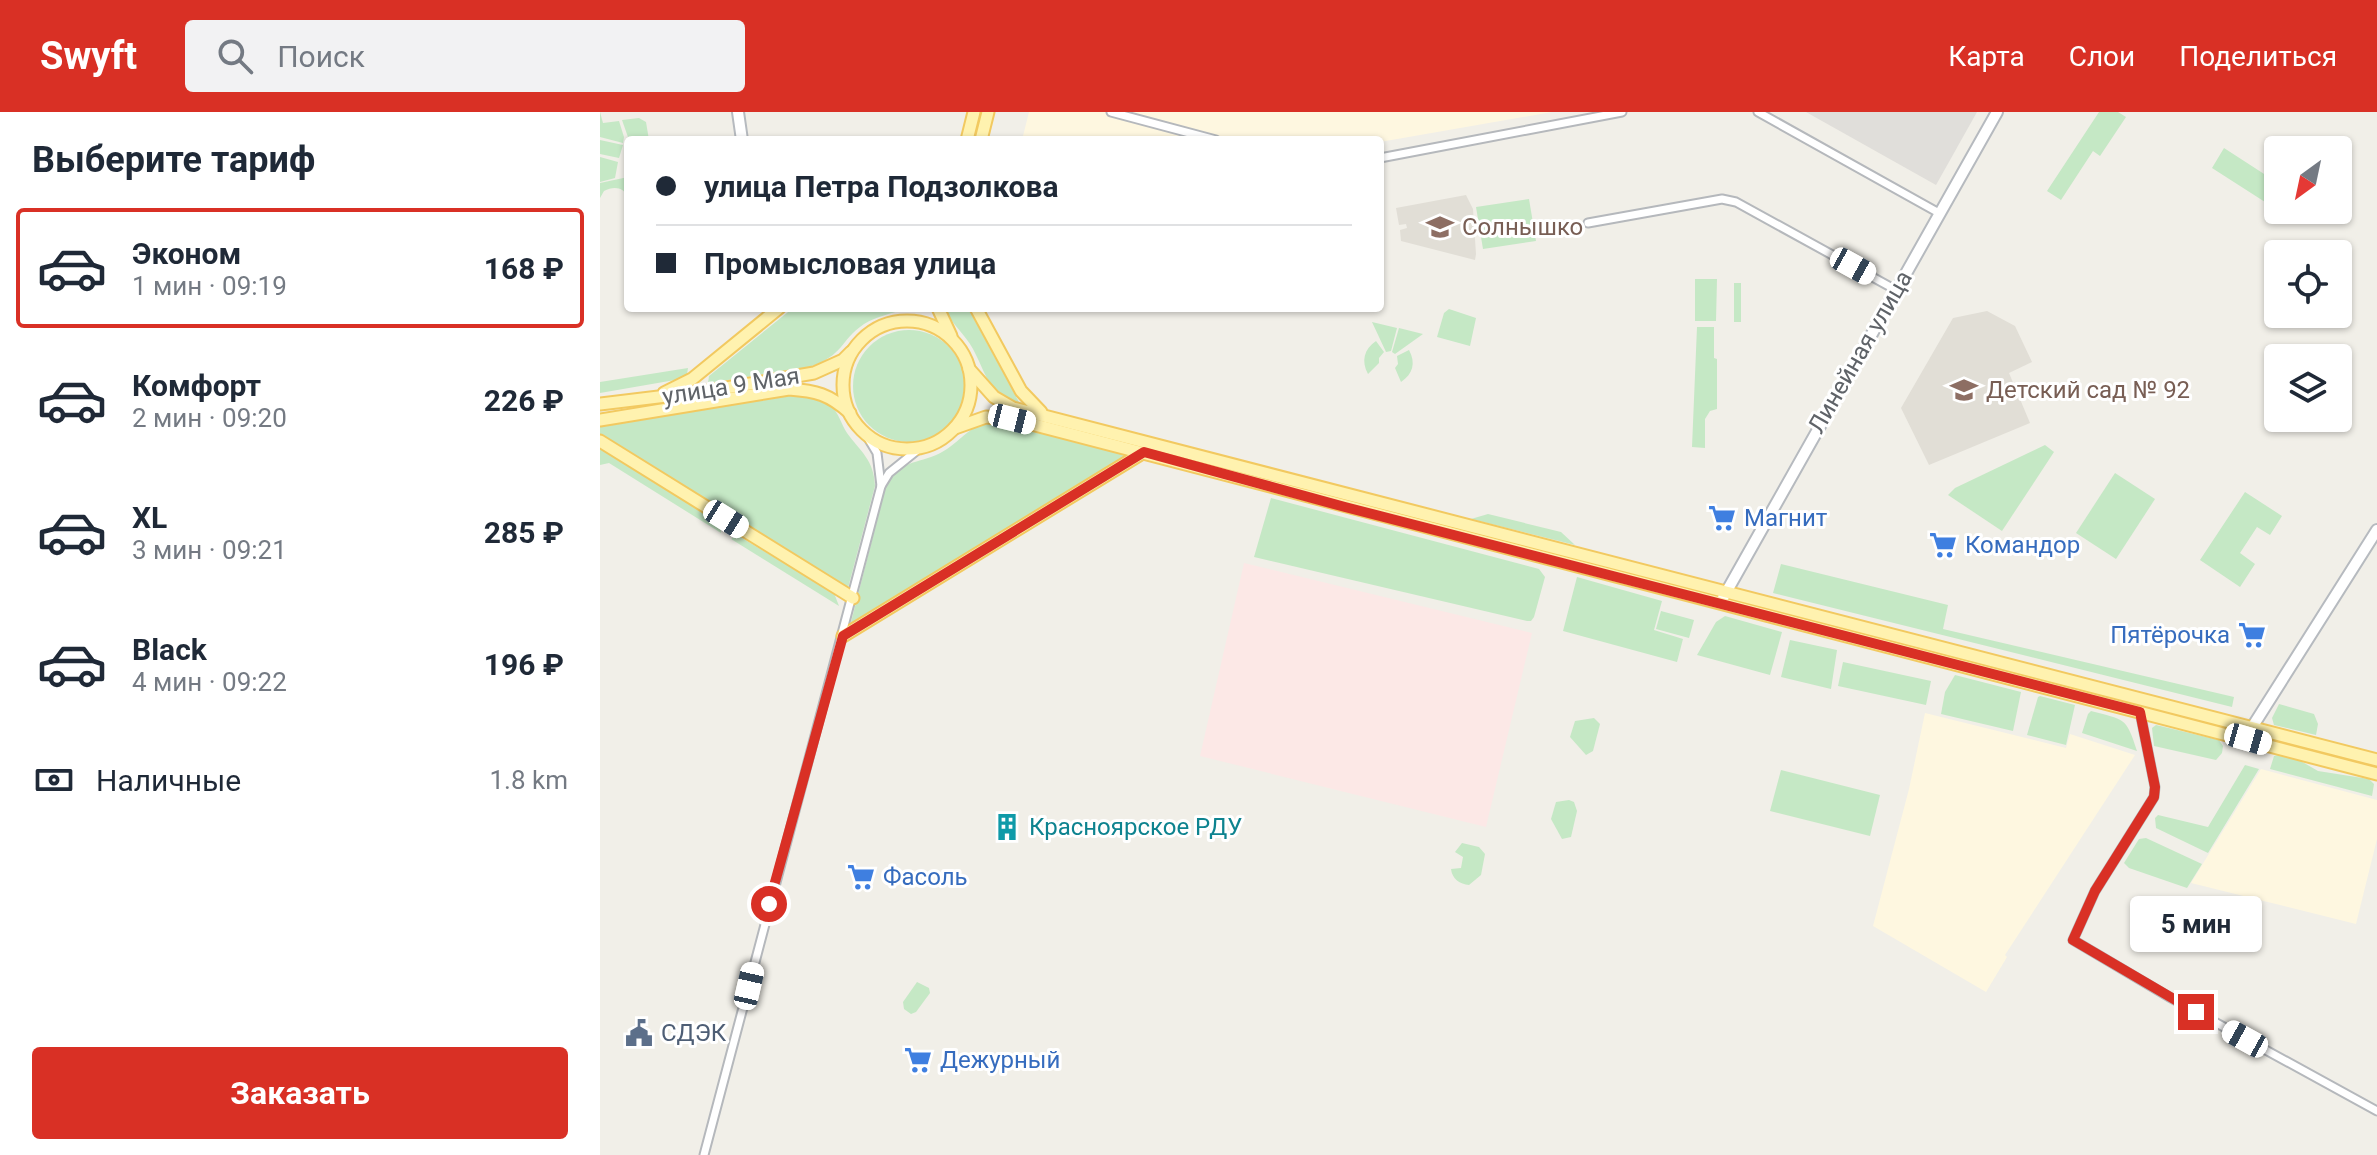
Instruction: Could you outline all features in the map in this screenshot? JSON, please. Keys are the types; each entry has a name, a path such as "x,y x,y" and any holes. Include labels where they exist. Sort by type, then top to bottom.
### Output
{"main road":[{"path":"968,136 974,112"},
{"path":"982,136 988,112"},
{"path":"915,312 867,336 847,364 845,397 850,413 865,433 890,447 920,448 944,437 964,416 970,401 969,369"},
{"path":"940,312 969,369 985,389 1003,402 2140,712 2377,760"},
{"path":"978,312 1027,400 1035,408 1057,418"},
{"path":"654,397 692,379 766,314"},
{"path":"899,322 928,325 953,340"},
{"name":"улица 9 Мая","path":"600,404 814,373 843,360 855,349"},
{"name":"улица 9 Мая","path":"600,420 789,389 816,391 850,413"},
{"path":"955,428 986,417 999,416 2250,734 2377,774"},
{"path":"600,441 853,598"},
{"path":"843,636 1144,452"}],"street":[{"path":"738,112 741,136"},
{"path":"1111,112 1201,136"},
{"path":"1384,157 1622,112"},
{"path":"1758,112 1939,213"},
{"name":"Линейная улица","path":"1723,598 1997,112"},
{"path":"1588,223 1722,199 1736,202 1896,290"},
{"path":"865,433 877,453 881,486"},
{"path":"704,1155 881,486 889,473 920,448"},
{"path":"2250,734 2377,530"},
{"path":"2140,712 2155,787 2154,797 2095,891 2073,940 2185,1006 2377,1111"}],"shaded area":[{"path":"1029,112 1552,112 1384,141 1384,136 1023,136"},
{"path":"1806,112 1977,112 1936,185"},
{"name":"Солнышко","path":"1466,195 1473,209 1475,260 1401,241 1400,230 1407,228 1406,224 1399,225 1396,208"},
{"name":"Детский сад № 92","path":"1987,311 2015,326 2032,362 2009,373 2030,423 1929,465 1901,408 1953,318"},
{"path":"1244,563 1532,633 1486,827 1200,756"},
{"path":"1925,713 2066,748 2070,734 2135,755 2005,955 2007,957 1986,992 1873,926 1909,789"},
{"path":"2261,769 2377,800 2377,839 2356,924 2191,883"}],"green space":[{"path":"600,112 603,123 619,121 623,143 600,137"},
{"path":"2099,112 2118,112 2126,117 2100,156 2093,151 2061,200 2047,191"},
{"path":"639,118 646,122 648,136 628,136 622,120"},
{"path":"600,140 623,145 619,158 600,154"},
{"path":"2224,148 2264,174 2264,201 2212,168"},
{"path":"600,157 618,162 615,178 600,182"},
{"path":"624,178 624,192 615,188 604,191 600,198 600,183"},
{"path":"1529,199 1536,241 1483,249 1476,207"},
{"path":"1695,279 1717,279 1716,321 1695,321"},
{"path":"1734,283 1741,283 1741,322 1734,322"},
{"path":"1449,309 1476,318 1470,346 1437,337 1444,313"},
{"path":"788,312 894,312 864,324 836,353 809,367 708,383 709,376"},
{"path":"946,312 970,312 1020,404 995,390 970,344"},
{"path":"1372,322 1397,328 1391,351 1386,352"},
{"path":"1697,327 1714,327 1714,358 1717,359 1717,409 1710,411 1705,419 1705,448 1692,447"},
{"path":"1399,328 1423,334 1395,354 1392,352"},
{"path":"909,330 931,334 949,346 961,364 965,386 961,408 949,426 931,438 909,442 887,438 869,426 857,408 853,386 857,364 869,346 887,334"},
{"path":"1376,341 1384,352 1379,363 1368,374 1365,356"},
{"path":"1409,350 1412,368 1401,382 1395,368 1397,356"},
{"path":"688,368 687,374 675,380 600,393 600,382"},
{"path":"795,395 831,406 872,469 875,486 848,588 600,434 600,427"},
{"path":"994,420 1131,452 850,626 887,481 901,468 939,454 973,429"},
{"path":"2045,445 2054,452 2002,531 1948,495 1955,488"},
{"path":"600,448 720,523 721,533 609,463 600,465"},
{"path":"2115,473 2155,499 2116,559 2076,533"},
{"path":"2245,492 2282,516 2270,535 2257,527 2240,553 2255,564 2240,587 2200,560"},
{"path":"1271,498 1539,569 1545,577 1534,617 1527,621 1254,557"},
{"path":"1488,514 1561,532 1575,545 1471,519"},
{"path":"737,535 834,593 839,606 731,539"},
{"path":"1781,564 1948,605 1943,629 2234,697 2232,707 1773,593"},
{"path":"1577,577 1662,601 1654,630 1683,639 1677,662 1563,631"},
{"path":"1661,611 1694,620 1689,638 1656,629"},
{"path":"1725,616 1782,632 1770,675 1697,655 1716,622"},
{"path":"1790,640 1837,650 1831,689 1781,677"},
{"path":"1843,662 1931,681 1926,705 1838,686"},
{"path":"1955,675 2021,692 2013,731 1941,714 1945,692"},
{"path":"2040,696 2075,705 2066,745 2027,735"},
{"path":"2279,704 2314,714 2318,724 2316,735 2274,725 2272,718"},
{"path":"2091,711 2122,721 2130,731 2137,751 2082,733"},
{"path":"1594,718 1600,724 1593,751 1586,755 1570,737 1575,721"},
{"path":"2156,725 2219,740 2223,746 2222,753 2216,760 2154,746 2152,728"},
{"path":"2274,756 2299,760 2318,771 2369,779 2374,784 2372,796 2270,769"},
{"path":"2245,765 2259,769 2208,853 2156,828 2155,818 2158,815 2208,827"},
{"path":"1781,770 1880,795 1870,836 1770,811"},
{"path":"1556,802 1574,802 1577,811 1571,837 1562,839 1551,819"},
{"path":"2146,838 2202,864 2187,888 2129,868 2124,863 2139,839"},
{"path":"1462,843 1479,847 1485,854 1481,875 1469,885 1457,880 1451,869 1461,868 1463,857 1455,852"},
{"path":"917,982 929,988 930,993 911,1014 904,1009 903,1002"}],"place":[{"name":"Солнышко","path":"1440,227"},
{"name":"Детский сад № 92","path":"1964,390"},
{"name":"Магнит","path":"1722,518"},
{"name":"Командор","path":"1943,545"},
{"name":"Пятёрочка","path":"2252,635"},
{"name":"Красноярское РДУ","path":"1007,827"},
{"name":"Фасоль","path":"861,877"},
{"name":"СДЭК","path":"639,1033"},
{"name":"Дежурный","path":"918,1060"}],"route":[{"path":"769,904 843,636 1144,452 1567,565 2140,712 2155,787 2154,797 2095,891 2073,940 2196,1012"}]}
